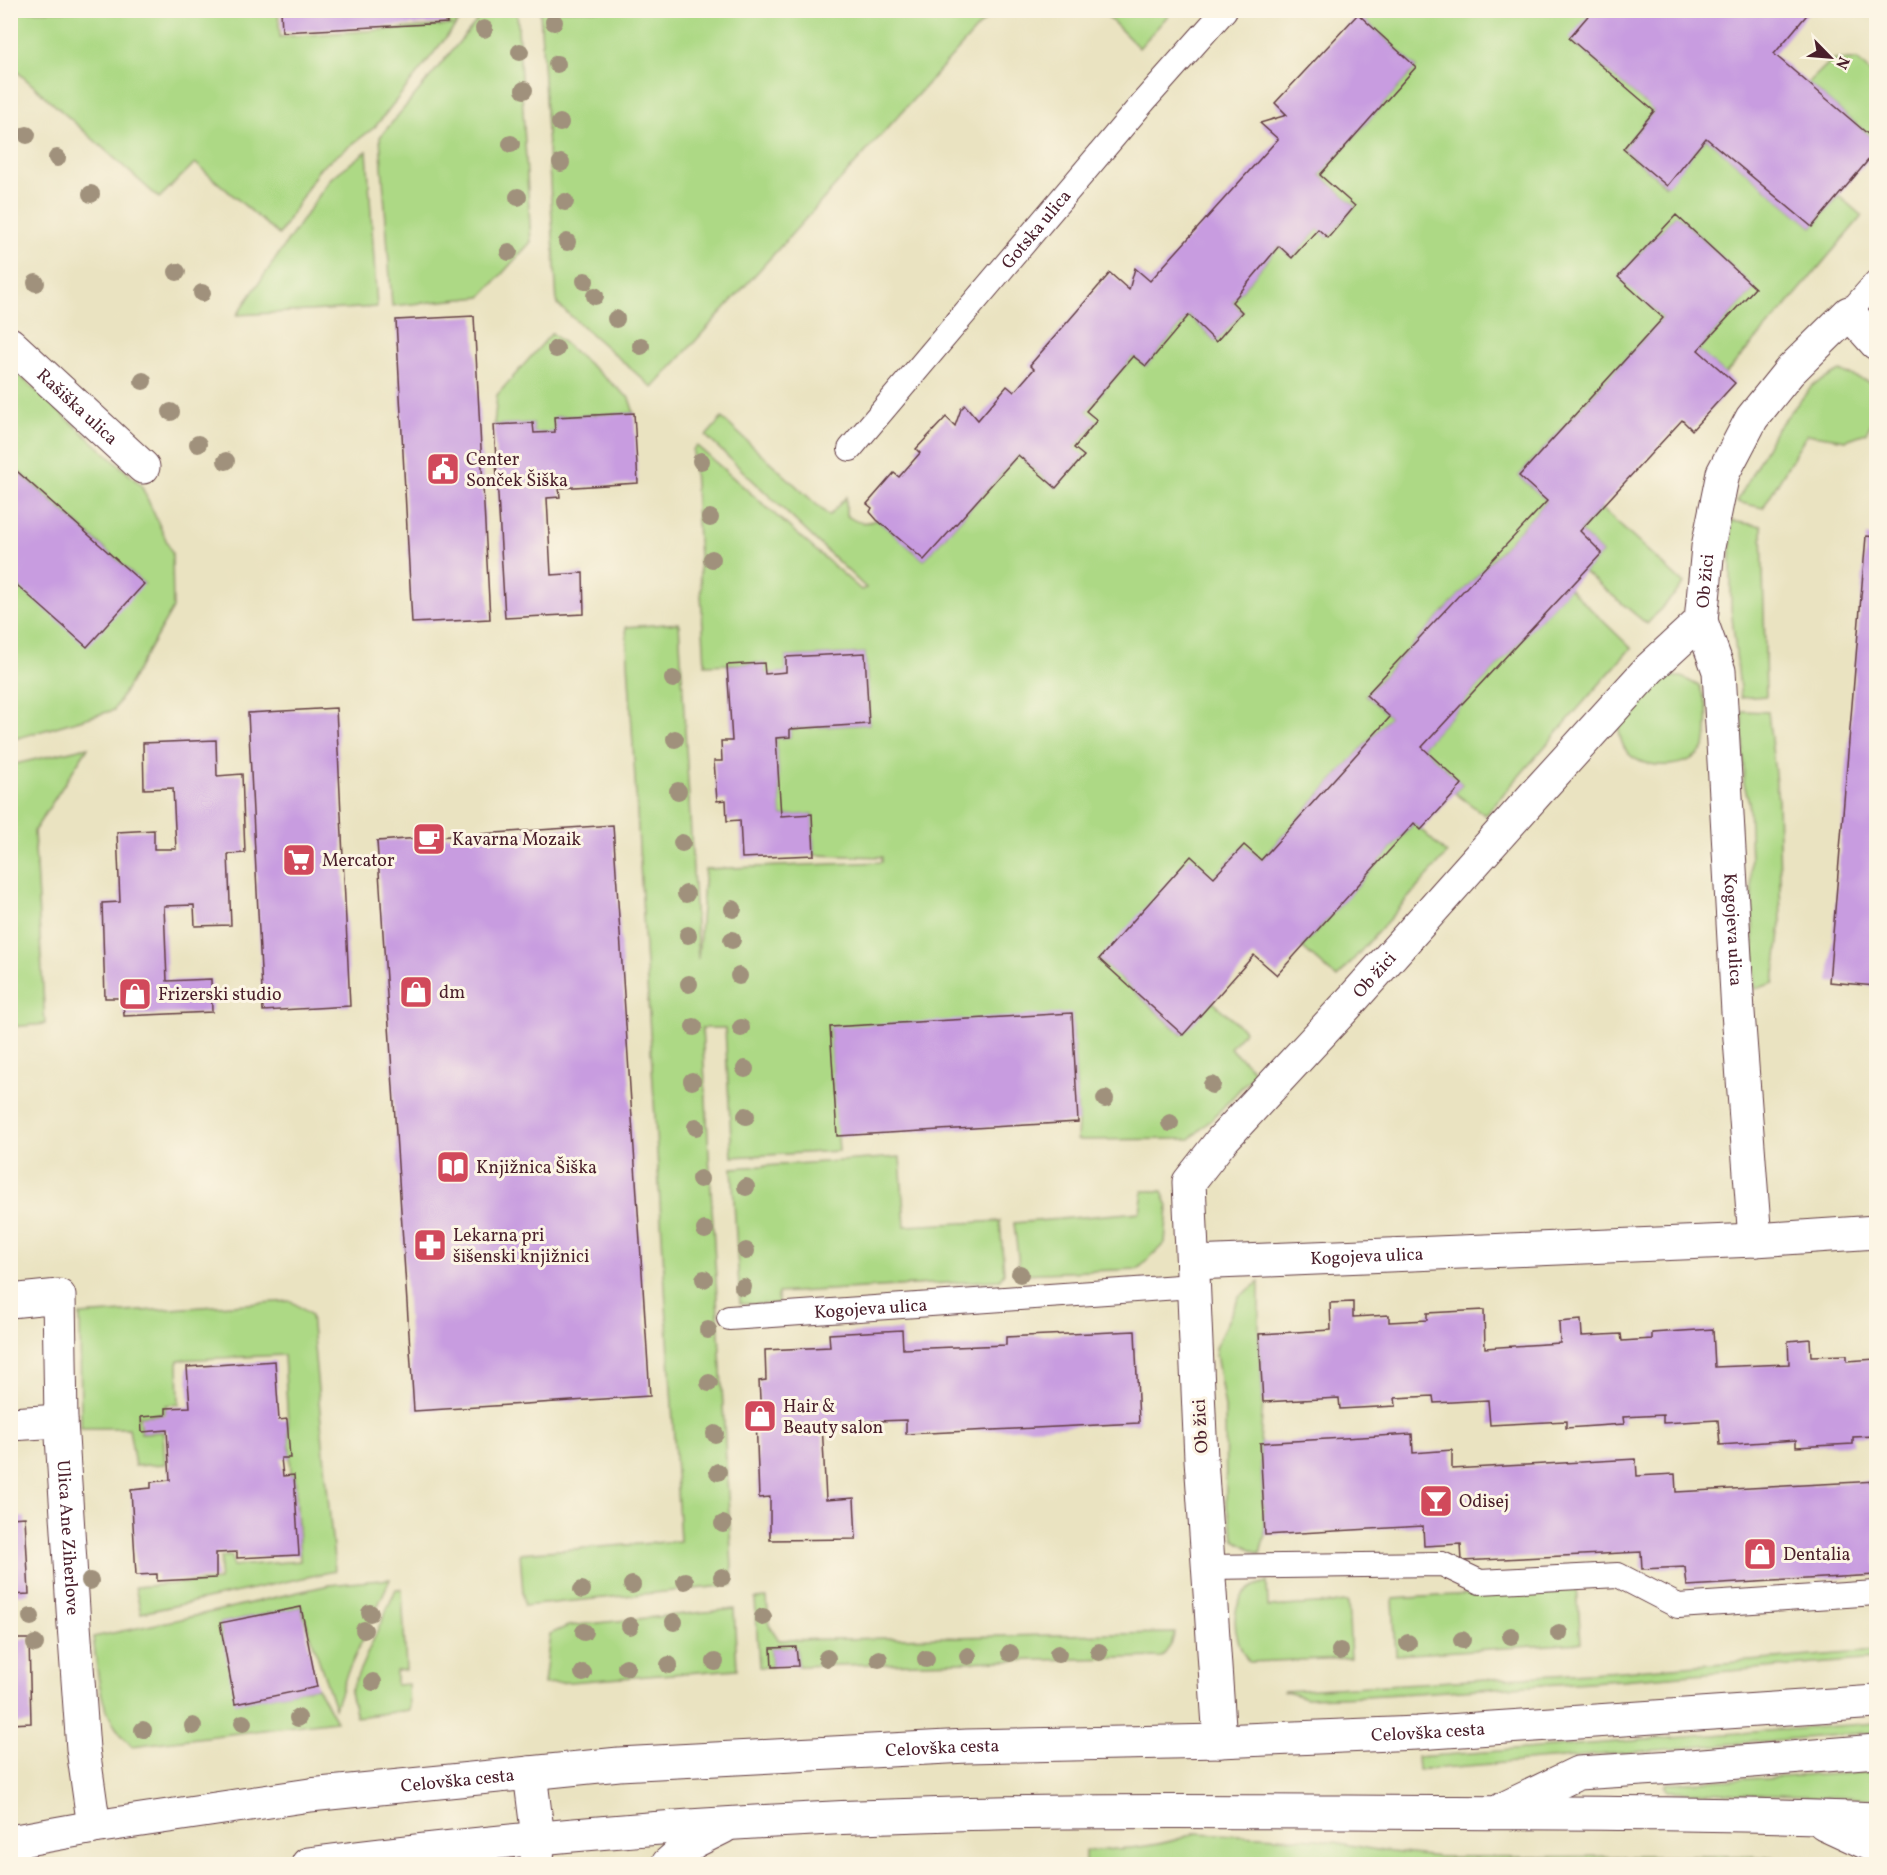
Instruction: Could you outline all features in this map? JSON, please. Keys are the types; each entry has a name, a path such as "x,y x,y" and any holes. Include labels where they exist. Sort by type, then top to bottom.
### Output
{"main road":[{"path":"1849,313 1876,344"},
{"name":"Ob žici","path":"1220,1741 1201,1459 1190,1182 1214,1151 1649,669 1701,621 1708,547 1723,472 1752,418 1788,372 1849,313"},
{"name":"Rašiška ulica","path":"10,344 142,467"},
{"name":"Kogojeva ulica","path":"1701,621 1719,671 1737,1000 1755,1240"},
{"name":"Kogojeva ulica","path":"1193,1274 1876,1232"},
{"name":"Ulica Ane Ziherlove","path":"10,1301 59,1296 61,1421 83,1749 94,1827"},
{"path":"10,1424 61,1421"},
{"name":"Celovška cesta","path":"10,1842 94,1827 310,1795 619,1764 967,1746 1220,1741 1418,1733 1876,1701"},
{"path":"1496,1813 1578,1773 1876,1751"},
{"path":"530,1773 541,1856"},
{"path":"308,1864 412,1850 541,1856 729,1824 949,1814 1060,1811 1652,1813 1876,1819"},
{"path":"1808,1816 1876,1847"},
{"path":"668,1864 693,1842 729,1824"}],"lane":[{"name":"Gotska ulica","path":"850,449 1145,100 1225,10"},
{"name":"Ob žici","path":"1849,313 1876,282"},
{"name":"Kogojeva ulica","path":"729,1318 1193,1274"},
{"path":"1209,1567 1442,1564 1480,1582 1618,1575 1678,1606 1876,1593"}],"green space":[{"path":"540,10 993,11 653,388 557,304"},
{"path":"11,11 278,11 280,37 452,25 447,23 446,11 467,11 375,127 319,169 279,235 195,163 159,198 11,66"},
{"path":"485,11 517,11 531,242 481,297 392,306 380,137"},
{"path":"1102,11 1172,11 1139,48"},
{"path":"1355,11 1593,11 1570,39 1654,111 1623,149 1666,186 1706,138 1812,227 1839,196 1862,216 1725,374 1698,350 1755,288 1676,215 1619,276 1663,318 1519,476 1547,501 1366,695 1390,717 1261,860 1244,845 1214,877 1099,959 1182,1035 1212,1001 1245,1031 1230,1048 1256,1072 1190,1139 1077,1140 1072,1014 830,1028 839,1151 732,1157 725,1028 702,1028 733,1585 524,1606 520,1553 680,1541 626,627 679,623 698,959 705,869 882,862 882,857 814,855 812,814 781,816 776,738 790,737 790,729 869,724 865,653 786,657 786,672 765,674 764,663 705,665 693,450 697,446 861,590 866,588 706,436 722,418 829,516 846,497 846,515 861,522 877,520 924,560 1018,455 1056,488 1083,456 1074,448 1097,421 1086,411 1133,356 1146,366 1189,315 1216,342 1242,312 1232,302 1279,246 1292,258 1318,229 1328,238 1355,206 1320,175 1416,67"},
{"path":"1832,60 1857,60 1876,78 1876,141 1808,83"},
{"path":"367,151 377,307 237,315 331,178"},
{"path":"552,333 629,398 634,413 555,417 555,432 534,433 533,423 494,425 497,395"},
{"path":"11,368 141,485 172,553 173,608 114,710 11,740 11,579 144,584 11,465"},
{"path":"1840,371 1875,384 1876,414 1866,433 1846,440 1807,434 1763,508 1737,502 1775,431 1813,385"},
{"path":"1601,508 1684,584 1647,624 1584,572 1602,553 1580,531"},
{"path":"1731,521 1762,526 1766,696 1741,698 1731,608"},
{"path":"1569,588 1631,648 1485,815 1455,793 1462,784 1422,747"},
{"path":"1659,676 1682,677 1699,686 1704,697 1707,711 1705,745 1700,753 1681,763 1647,764 1627,752 1620,737 1618,725"},
{"path":"1742,711 1768,712 1778,801 1781,924 1774,983 1755,989 1749,802 1744,784"},
{"path":"88,747 34,831 45,1024 11,1027 11,765"},
{"path":"1414,823 1447,854 1337,978 1302,947"},
{"path":"900,1157 905,1226 1000,1221 1004,1273 999,1280 778,1293 778,1304 740,1304 732,1168"},
{"path":"1143,1191 1162,1191 1168,1207 1165,1243 1138,1269 1020,1274 1014,1223 1140,1212"},
{"path":"1259,1282 1263,1402 1260,1443 1265,1535 1260,1554 1235,1540 1226,1504 1225,1408 1215,1348 1239,1297"},
{"path":"291,1301 311,1315 335,1571 141,1613 135,1587 219,1580 221,1557 232,1556 233,1566 300,1561 295,1476 291,1474 284,1355 178,1360 179,1404 166,1405 164,1414 139,1416 141,1433 163,1432 165,1464 135,1466 129,1428 81,1428 80,1315"},
{"path":"390,1579 346,1676 335,1708 301,1607 220,1623 236,1703 317,1687 336,1721 132,1746 112,1722 102,1696 93,1637 329,1585"},
{"path":"1267,1582 1268,1607 1348,1602 1351,1658 1249,1662 1242,1651 1235,1627 1238,1603 1254,1586"},
{"path":"1577,1587 1581,1643 1396,1655 1393,1599"},
{"path":"396,1589 402,1589 406,1670 396,1671 396,1685 408,1684 409,1710 356,1717 350,1692"},
{"path":"767,1598 769,1625 779,1640 1175,1633 1171,1645 1162,1657 798,1666 796,1647 771,1648 772,1667 759,1667 755,1599"},
{"path":"734,1609 737,1669 544,1684 550,1634 568,1626"},
{"path":"1876,1651 1876,1659 1621,1680 1306,1698 1283,1691 1622,1671"},
{"path":"1876,1723 1876,1732 1418,1770 1417,1757"},
{"path":"1876,1772 1876,1799 1667,1791 1665,1786 1668,1783"},
{"path":"1195,1833 1319,1839 1382,1851 1439,1857 1750,1856 1838,1864 1085,1864 1085,1851 1155,1845"}],"building":[{"path":"281,10 446,10 447,23 282,32"},
{"path":"1593,10 1811,10 1774,54 1876,141 1876,151 1812,227 1706,138 1667,186 1623,149 1654,111 1569,38"},
{"path":"1358,14 1416,67 1320,175 1355,206 1328,238 1318,229 1292,258 1279,246 1232,302 1242,312 1216,342 1189,315 1146,366 1133,356 1086,411 1097,420 1074,448 1084,456 1056,488 1018,455 924,560 877,520 870,512 872,508 867,504 894,473 899,477 920,453 916,449 946,417 955,426 961,409 965,405 978,420 1007,386 1014,392 1034,369 1030,365 1110,273 1129,290 1135,268 1150,281 1278,139 1260,123 1287,115 1275,103"},
{"path":"1676,215 1755,288 1698,350 1735,383 1692,430 1682,420 1580,531 1602,553 1422,747 1462,784 1455,793 1421,830 1414,823 1277,975 1254,955 1183,1035 1099,959 1191,856 1214,877 1244,845 1261,860 1390,717 1366,695 1547,501 1519,476 1663,318 1618,277"},
{"name":"Center Sonček Šiška","path":"474,316 490,619 412,623 396,320"},
{"path":"634,413 638,483 559,488 560,497 547,498 551,575 583,573 584,614 505,618 494,425 533,423 534,433 555,432 554,417"},
{"path":"10,465 144,584 87,647 10,579"},
{"path":"1866,536 1876,537 1876,986 1829,982"},
{"path":"865,653 869,724 790,729 790,737 776,738 781,816 812,814 814,855 742,858 740,820 727,821 726,800 717,801 714,761 722,761 721,741 732,741 727,665 764,663 765,674 786,672 786,657"},
{"name":"Mercator","path":"336,708 350,1006 263,1011 248,713"},
{"path":"216,740 217,776 242,774 245,853 228,854 231,925 195,926 194,905 164,906 167,981 211,979 212,1012 124,1016 123,998 105,998 102,903 120,902 117,832 154,830 154,849 176,849 173,788 144,789 143,743"},
{"path":"613,825 650,1396 414,1411 377,841"},
{"path":"1072,1013 1078,1122 837,1136 830,1027"},
{"path":"1353,1302 1353,1317 1389,1315 1389,1322 1427,1320 1427,1313 1484,1310 1485,1348 1560,1343 1559,1322 1581,1320 1582,1336 1621,1334 1622,1341 1652,1339 1652,1333 1713,1329 1715,1367 1789,1364 1788,1341 1810,1339 1811,1356 1847,1355 1847,1361 1876,1359 1876,1436 1853,1437 1853,1444 1796,1447 1796,1440 1720,1445 1718,1420 1663,1423 1663,1415 1623,1417 1624,1424 1566,1428 1566,1421 1490,1425 1488,1400 1434,1403 1433,1396 1395,1398 1396,1406 1340,1409 1339,1398 1263,1402 1259,1334 1331,1330 1330,1303"},
{"path":"902,1330 903,1349 1006,1345 1006,1337 1135,1331 1139,1423 906,1434 906,1420 822,1423 826,1500 854,1498 856,1539 770,1540 770,1497 759,1498 756,1417 761,1417 759,1381 766,1380 765,1350 830,1347 829,1334"},
{"path":"275,1361 279,1420 287,1419 290,1458 281,1458 283,1476 294,1475 299,1555 237,1558 237,1552 216,1553 216,1578 157,1581 157,1574 136,1575 131,1490 151,1488 151,1482 170,1480 167,1430 142,1432 141,1417 166,1415 166,1408 190,1407 187,1367"},
{"path":"1412,1434 1413,1453 1452,1450 1452,1469 1636,1459 1637,1476 1675,1474 1676,1492 1876,1481 1876,1575 1687,1586 1685,1567 1642,1569 1641,1552 1462,1561 1461,1544 1424,1546 1423,1526 1265,1535 1260,1443"},
{"path":"25,1517 29,1594 10,1595 10,1518"},
{"path":"301,1607 317,1687 235,1704 220,1623"},
{"path":"10,1639 29,1639 31,1723 10,1724"},
{"path":"796,1647 798,1666 772,1667 771,1648"}],"place":[{"name":"Center Sonček Šiška","path":"443,469"},
{"name":"Kavarna Mozaik","path":"429,839"},
{"name":"Mercator","path":"299,860"},
{"name":"dm","path":"416,992"},
{"name":"Frizerski studio","path":"135,994"},
{"name":"Knjižnica Šiška","path":"453,1167"},
{"name":"Lekarna pri šišenski knjižnici","path":"430,1245"},
{"name":"Hair & Beauty salon","path":"760,1416"},
{"name":"Odisej","path":"1436,1501"},
{"name":"Dentalia","path":"1760,1554"}]}
